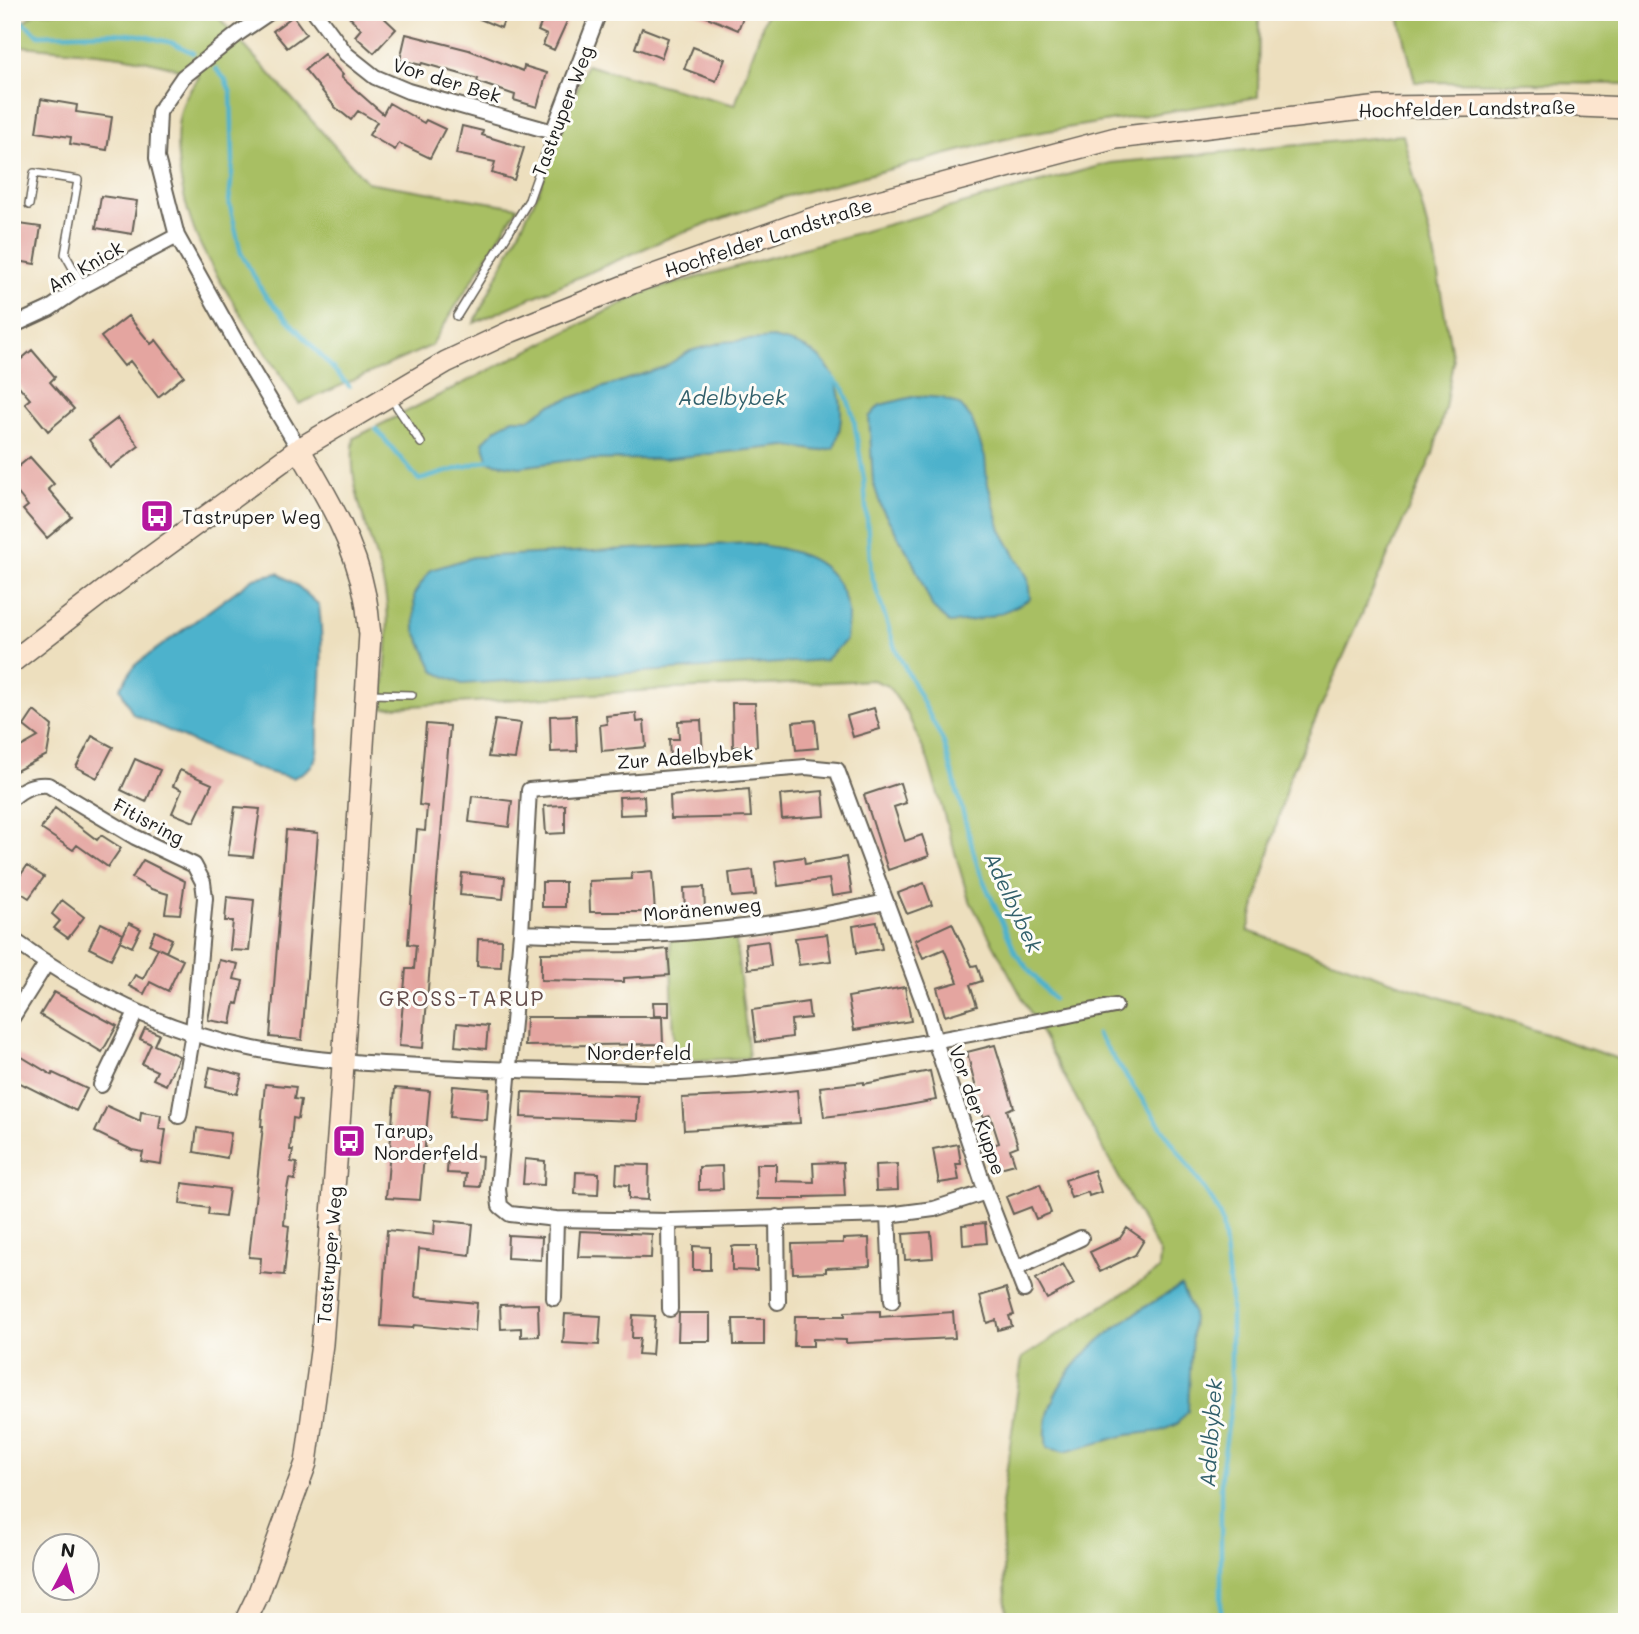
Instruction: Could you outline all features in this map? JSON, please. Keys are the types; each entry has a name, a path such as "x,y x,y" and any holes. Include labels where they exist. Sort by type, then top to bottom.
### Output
{"main road":[{"name":"Hochfelder Landstraße","path":"12,662 104,591 299,449 446,362 512,331 632,283 811,219 1116,138 1380,107 1555,105 1627,108"},
{"name":"Tastruper Weg","path":"245,1622 258,1595 306,1463 322,1344 340,1111 370,634 365,596 355,557 329,501 299,449"}],"street":[{"name":"Tastruper Weg","path":"270,12 183,76 159,112 157,158 177,236 299,449"},
{"name":"Vor der Bek","path":"315,12 346,54 375,77 408,91 553,132"},
{"name":"Tastruper Weg","path":"553,132 599,12"},
{"name":"Am Knick","path":"12,326 49,309 83,286 177,236"},
{"name":"Zur Adelbybek","path":"508,1070 521,933 529,790 806,767 837,770 928,1012 934,1041"},
{"name":"Fitisring","path":"12,798 35,784 48,785 135,837 194,865 203,882 205,898 193,1032 179,1116"},
{"name":"Moränenweg","path":"521,933 607,936 671,933 792,920 886,902"},
{"path":"12,939 46,964 136,1012 253,1049 342,1062"},
{"path":"12,1018 46,964"},
{"name":"Norderfeld","path":"342,1062 508,1070 678,1073 760,1067 934,1041 1115,1006"},
{"path":"101,1085 136,1012"},
{"name":"Vor der Kuppe","path":"934,1041 986,1192 1024,1290"},
{"name":"Vor der Kuppe","path":"508,1070 498,1189 500,1206 510,1214 556,1219 669,1221 888,1214 934,1209 986,1192"},
{"path":"888,1214 892,1301"},
{"path":"777,1217 778,1302"},
{"path":"554,1298 556,1219"},
{"path":"669,1221 670,1308"},
{"path":"1017,1268 1081,1238"}],"lane":[{"name":"Tastruper Weg","path":"457,316 529,200 553,132"},
{"path":"29,205 34,173 78,180 65,254 83,286"},
{"path":"389,395 421,443"},
{"path":"366,694 412,695"}],"green space":[{"path":"37,12 214,12 367,182 518,207 431,346 299,404 238,311 205,254 191,221 181,180 177,139 183,104 199,77 154,62 131,58 12,45 12,30"},
{"path":"767,12 1259,12 1258,97 1017,136 780,198 673,236 474,323 538,193 586,65 735,105"},
{"path":"1398,12 1627,12 1627,84 1415,82"},
{"path":"1403,135 1434,252 1453,361 1445,408 1433,454 1289,779 1248,931 1627,1062 1627,1622 1007,1622 1001,1511 1022,1358 1159,1270 1160,1254 968,897 928,760 907,713 888,686 873,680 654,690 383,708 387,606 378,564 359,502 353,460 354,438 645,292 1110,163"},
{"path":"735,933 749,1058 675,1061 670,939"}],"water":[{"name":"Adelbybek","path":"773,338 794,343 817,356 834,378 839,392 841,420 834,448 820,451 786,446 662,459 571,460 520,467 489,462 483,442 496,429 512,419 529,419 550,405 664,367 690,351 723,342"},
{"path":"917,396 943,398 961,406 972,420 985,457 987,481 1001,530 1028,578 1030,599 1011,609 981,619 949,623 933,608 911,558 882,509 873,482 869,417 880,405"},
{"path":"749,543 810,558 833,576 847,607 848,623 846,640 825,660 462,684 435,672 415,630 414,594 430,570 473,557"},
{"path":"278,573 319,605 321,621 322,668 316,758 305,772 293,778 220,755 133,714 120,688 135,665 254,578"},
{"path":"1181,1286 1193,1313 1188,1411 1177,1424 1161,1431 1127,1435 1065,1452 1047,1448 1047,1421 1055,1396 1069,1372 1088,1350 1111,1331"}],"building":[{"path":"345,12 378,12 396,29 374,53 355,36 361,29"},
{"path":"463,12 507,12 501,28"},
{"path":"546,12 558,12 569,17 554,50 543,45 547,35 538,31"},
{"path":"695,12 745,12 738,30"},
{"path":"293,16 306,34 287,48 273,31"},
{"path":"642,28 668,38 661,58 635,48"},
{"path":"406,34 469,50 523,71 524,66 547,73 537,107 514,100 515,95 477,82 478,79 422,63 421,65 400,60"},
{"path":"693,47 725,59 716,81 684,69"},
{"path":"324,54 343,75 341,77 383,114 389,103 424,123 426,120 445,129 430,158 399,143 395,150 369,135 377,122 358,111 351,120 335,107 305,70"},
{"path":"41,99 77,105 76,112 112,117 107,150 70,144 71,137 36,132"},
{"path":"462,126 483,131 482,135 524,148 514,180 492,173 495,162 456,154"},
{"path":"101,196 137,201 132,234 96,228"},
{"path":"12,223 41,227 35,264 12,260"},
{"path":"128,316 151,344 156,340 184,376 158,397 130,361 124,366 101,337"},
{"path":"32,350 55,377 50,382 74,409 48,431 25,403 30,399 12,378 12,367"},
{"path":"118,418 139,446 110,468 89,440"},
{"path":"30,457 54,484 48,489 72,517 47,538 23,510 28,506 12,486 12,472"},
{"path":"732,703 755,703 757,746 733,747"},
{"path":"874,708 880,729 853,737 847,716"},
{"path":"34,711 52,726 47,755 12,773 12,752 38,737 24,726"},
{"path":"636,713 637,722 644,721 646,747 602,751 600,725 607,724 606,716"},
{"path":"576,715 577,751 551,752 550,716"},
{"path":"495,720 521,723 515,759 488,757"},
{"path":"701,720 703,756 670,758 669,739 679,739 678,721"},
{"path":"815,720 818,748 796,750 793,722"},
{"path":"426,724 450,726 423,1048 399,1046 406,969 414,969 416,945 408,944 417,830 425,831 427,806 419,805"},
{"path":"92,736 113,747 97,778 76,767"},
{"path":"135,759 160,770 146,802 121,790"},
{"path":"180,770 212,784 194,822 172,813 182,790 173,786"},
{"path":"900,783 906,803 894,807 905,841 922,835 929,856 888,870 864,795"},
{"path":"749,789 751,817 671,819 670,796"},
{"path":"823,791 825,816 782,819 780,795"},
{"path":"472,796 512,801 509,827 469,822"},
{"path":"644,796 645,814 620,815 619,797"},
{"path":"565,805 565,833 546,834 544,806"},
{"path":"235,807 260,809 253,857 228,855"},
{"path":"55,808 97,840 101,835 121,848 108,867 77,845 73,850 41,829"},
{"path":"286,830 318,833 302,1040 270,1037"},
{"path":"804,857 805,864 846,857 852,893 832,896 829,879 778,886 775,861"},
{"path":"143,860 185,881 180,914 165,913 168,894 151,889 132,878"},
{"path":"27,866 44,877 29,898 12,887"},
{"path":"753,870 756,895 732,897 729,873"},
{"path":"652,871 655,912 590,912 589,881 632,879 631,873"},
{"path":"462,873 505,877 503,899 460,895"},
{"path":"542,882 565,882 565,907 542,907"},
{"path":"924,883 932,905 907,914 898,893"},
{"path":"704,887 705,911 685,912 684,888"},
{"path":"227,897 254,900 249,951 230,950 233,921 225,921"},
{"path":"62,900 84,917 68,938 54,928 60,921 52,914"},
{"path":"877,922 882,949 857,953 853,926"},
{"path":"101,923 123,934 111,959 89,948"},
{"path":"129,923 141,929 132,947 120,941"},
{"path":"952,923 972,966 977,965 982,981 970,985 977,1006 945,1016 937,988 958,982 944,949 923,958 915,940"},
{"path":"155,931 172,939 166,952 149,944"},
{"path":"827,934 831,961 799,965 795,938"},
{"path":"478,939 502,940 501,967 477,966"},
{"path":"768,941 771,966 748,969 745,944"},
{"path":"158,948 183,960 168,991 150,982 144,994 129,986 135,975 143,979"},
{"path":"668,949 670,975 624,978 624,982 541,980 541,953"},
{"path":"219,960 238,964 234,979 243,981 231,1024 208,1020"},
{"path":"905,987 911,1021 854,1030 848,997"},
{"path":"54,992 117,1026 102,1052 40,1015"},
{"path":"653,1002 669,1002 669,1016 654,1016"},
{"path":"808,1002 810,1018 791,1020 792,1037 756,1042 752,1010"},
{"path":"526,1017 662,1017 663,1044 525,1046"},
{"path":"457,1023 488,1026 486,1049 455,1046"},
{"path":"145,1028 159,1034 154,1045 179,1056 166,1085 153,1079 157,1071 142,1064 151,1044 140,1039"},
{"path":"995,1045 1014,1107 1007,1110 1018,1146 1010,1149 1015,1164 996,1169 989,1146 999,1143 990,1115 983,1117 967,1052"},
{"path":"12,1051 52,1075 53,1073 87,1089 76,1111 12,1079"},
{"path":"210,1067 242,1075 237,1094 206,1087"},
{"path":"930,1071 936,1100 824,1117 820,1087 864,1084"},
{"path":"265,1084 296,1087 294,1099 301,1100 298,1119 293,1118 291,1162 297,1163 295,1180 289,1179 286,1195 284,1225 289,1226 284,1275 260,1273 261,1258 249,1257"},
{"path":"453,1086 489,1089 487,1120 450,1117"},
{"path":"395,1088 430,1091 420,1200 386,1198"},
{"path":"797,1090 800,1123 684,1130 682,1098"},
{"path":"522,1092 638,1096 637,1121 521,1117"},
{"path":"107,1106 140,1121 141,1112 161,1115 159,1129 166,1130 161,1164 141,1161 143,1152 132,1150 95,1132"},
{"path":"197,1128 231,1133 227,1158 194,1152"},
{"path":"958,1144 961,1164 956,1164 959,1180 939,1183 933,1149"},
{"path":"448,1154 482,1156 480,1187 465,1186 466,1174 447,1173"},
{"path":"525,1159 545,1161 544,1185 523,1184"},
{"path":"843,1162 845,1196 757,1199 756,1164 776,1164 776,1181 814,1182 813,1163"},
{"path":"617,1164 649,1165 648,1200 629,1199 629,1185 616,1184"},
{"path":"897,1164 898,1190 876,1191 875,1165"},
{"path":"722,1166 723,1189 699,1190 699,1167"},
{"path":"1094,1170 1101,1192 1089,1196 1088,1192 1071,1198 1065,1180"},
{"path":"576,1172 599,1173 598,1195 575,1194"},
{"path":"182,1183 229,1189 225,1217 208,1215 209,1208 180,1204"},
{"path":"1040,1184 1051,1213 1036,1219 1031,1207 1013,1214 1006,1197"},
{"path":"435,1220 473,1224 470,1255 419,1249 415,1297 477,1303 475,1331 414,1325 413,1328 381,1326 387,1230 434,1235"},
{"path":"985,1223 987,1243 963,1245 962,1225"},
{"path":"1127,1228 1144,1240 1135,1255 1100,1272 1090,1252 1120,1238"},
{"path":"580,1231 652,1234 651,1258 578,1257"},
{"path":"931,1232 933,1258 905,1260 903,1234"},
{"path":"508,1235 542,1237 541,1260 507,1258"},
{"path":"869,1238 870,1266 793,1273 792,1244 843,1243 843,1239"},
{"path":"693,1246 710,1247 710,1270 693,1270"},
{"path":"757,1246 757,1271 732,1270 732,1247"},
{"path":"1063,1264 1074,1284 1047,1299 1036,1279"},
{"path":"1006,1288 1014,1315 1009,1316 1012,1326 998,1330 996,1320 987,1323 980,1296"},
{"path":"538,1304 539,1336 521,1337 521,1328 501,1329 500,1305"},
{"path":"880,1311 880,1317 953,1312 955,1338 846,1343 846,1340 813,1339 813,1346 794,1346 795,1316 845,1316 845,1312"},
{"path":"679,1313 710,1313 710,1341 678,1341"},
{"path":"565,1314 601,1316 599,1345 563,1343"},
{"path":"633,1315 655,1316 652,1355 638,1354 640,1338 632,1338"},
{"path":"733,1319 764,1319 764,1345 734,1345"}],"waterway":[{"name":"Adelbybek","path":"16,17 39,35 139,35 173,43 193,53"},
{"name":"Adelbybek","path":"216,69 225,79 231,93 233,161 229,202 241,253 264,294 349,386"},
{"name":"Adelbybek","path":"829,375 844,389 853,415 864,479 871,573 895,648 944,743 978,868 1016,954 1053,999"},
{"name":"Adelbybek","path":"376,429 419,480 491,459"},
{"name":"Adelbybek","path":"1097,1034 1214,1203 1222,1222 1231,1298 1231,1406 1221,1474 1221,1622"}],"place":[{"name":"Tastruper Weg","path":"157,516"},
{"name":"Tarup, Norderfeld","path":"349,1141"}],"district":[{"name":"GROSS-TARUP","path":"462,997"}]}
